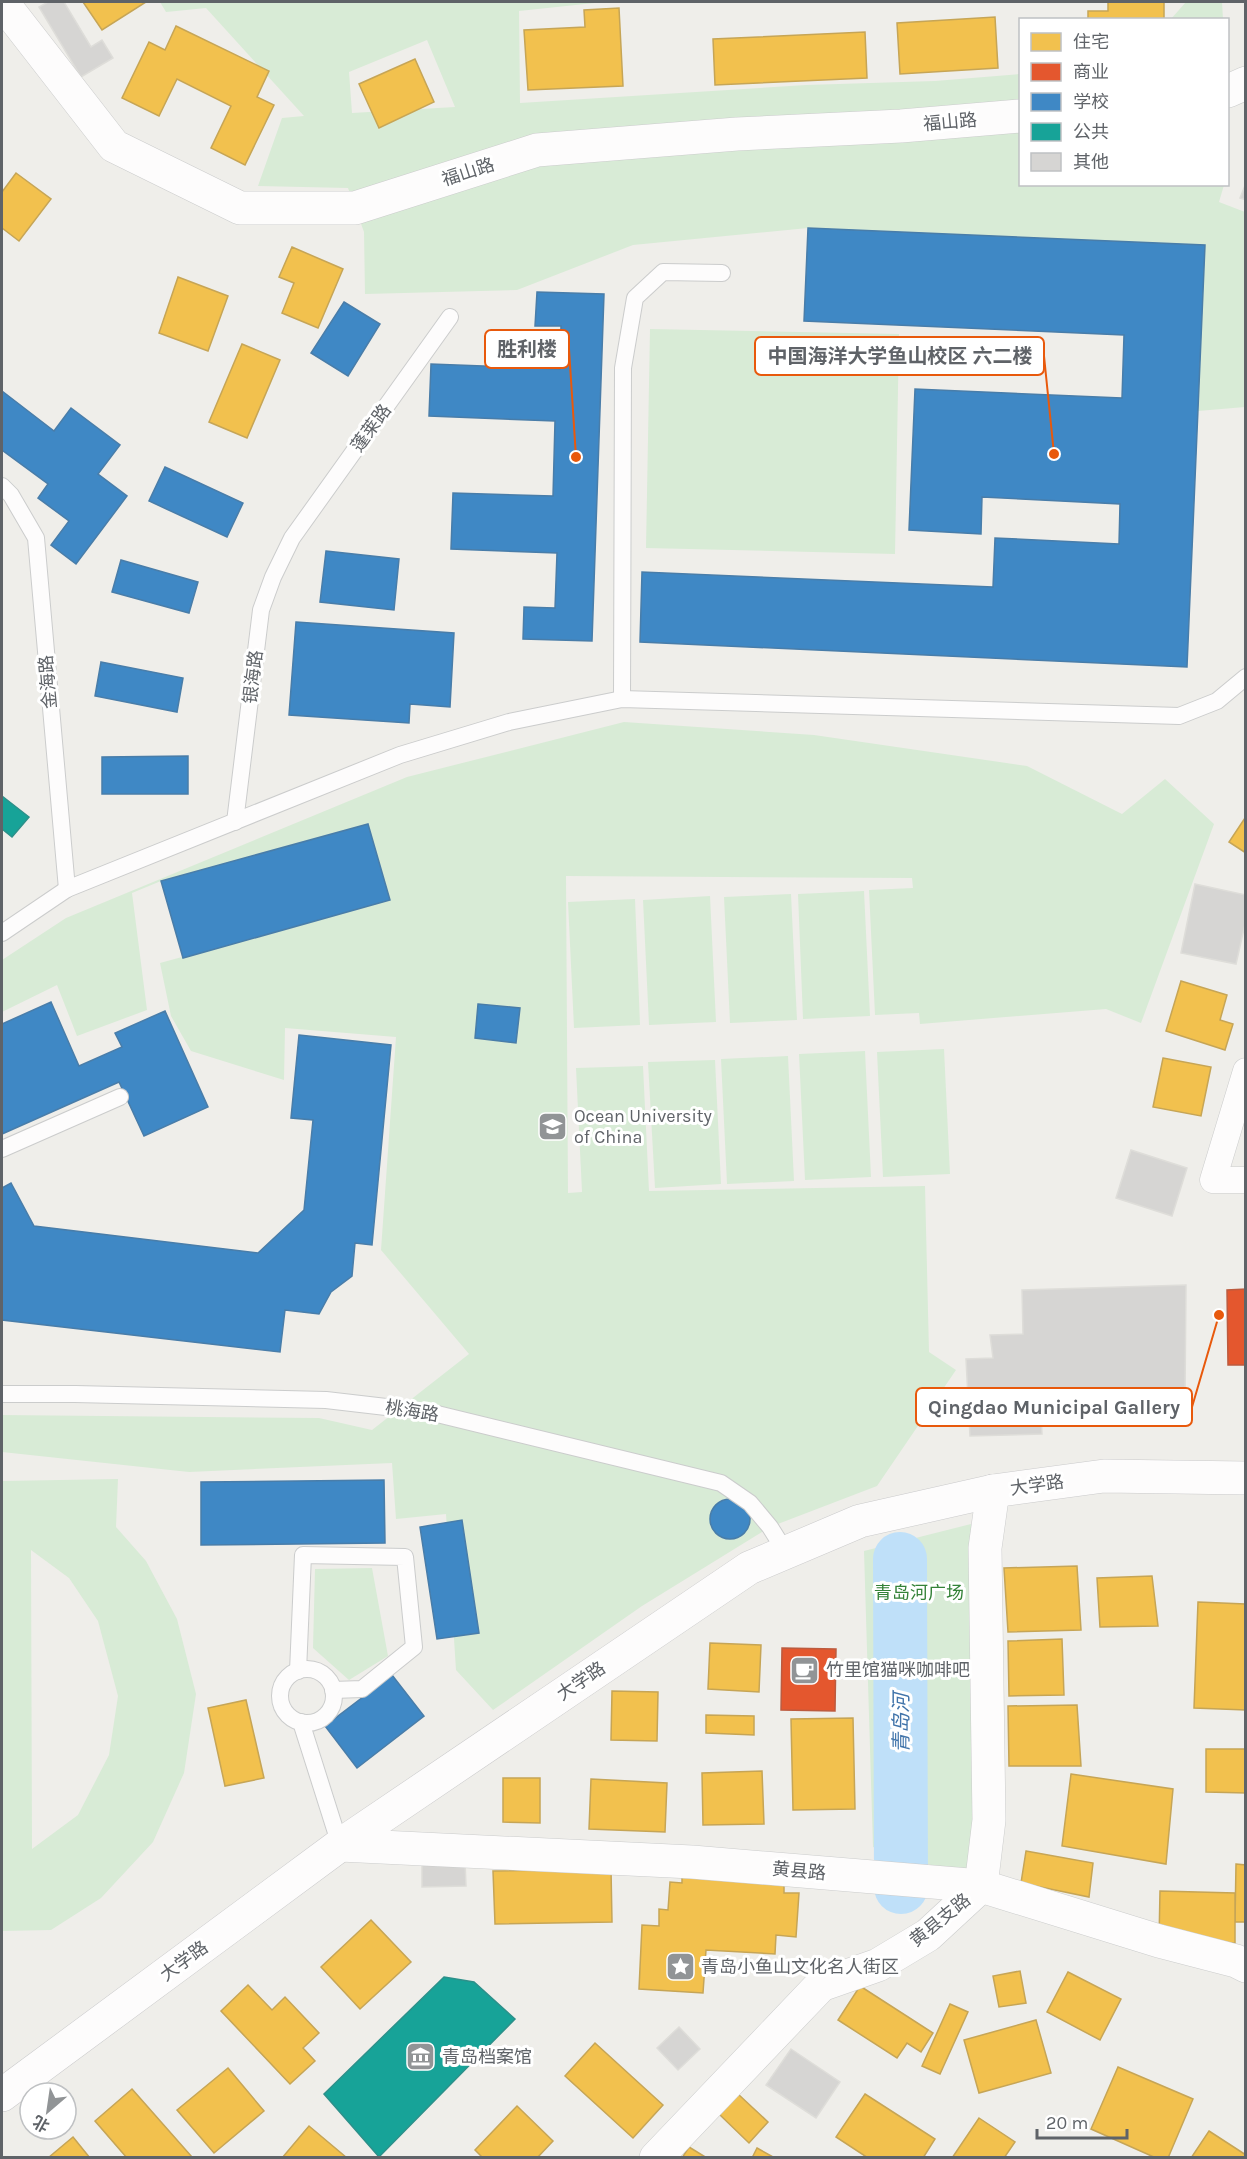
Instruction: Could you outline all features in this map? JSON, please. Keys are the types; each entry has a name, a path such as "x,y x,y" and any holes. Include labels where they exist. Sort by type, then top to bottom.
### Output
{"street":[{"name":"福山路","path":"2,2 114,146 240,208 355,208 537,150 737,134 901,126 1019,116"},
{"path":"1229,90 1245,83"},
{"path":"1245,1071 1213,1180 1245,1180"},
{"name":"大学路","path":"2,2095 340,1845 749,1568 784,1551 860,1521 945,1504 993,1491 1104,1476 1245,1478"},
{"name":"黄县支路","path":"656,2157 821,1985 878,1965 928,1935 979,1886 989,1820 985,1548 993,1491"},
{"name":"黄县路","path":"340,1845 692,1862 979,1886 1159,1941 1236,1961 1245,1966"}],"lane":[{"path":"622,699 622,368 635,298 663,272 722,273"},
{"name":"蓬莱路","path":"292,538 450,317"},
{"name":"金海路","path":"2,486 12,495 36,538 67,889"},
{"name":"银海路","path":"235,822 261,610 273,577 292,538"},
{"path":"2,933 67,889 400,755 509,722 622,699 1179,716 1217,701 1245,676"},
{"path":"2,1149 120,1097"},
{"name":"桃海路","path":"2,1394 327,1400 429,1412 721,1484 750,1503 770,1527 784,1551"},
{"path":"298,1671 303,1555 405,1557 414,1647 362,1689 333,1690"},
{"path":"298,1671 315,1671 329,1681 333,1690 334,1699 326,1716 310,1723 293,1719 286,1714 280,1698 285,1682 298,1671"},
{"path":"301,1722 340,1845"}],"green space":[{"path":"160,2 604,2 519,11 520,103 806,85 935,81 1019,74 1019,186 1224,186 1219,202 1245,212 1245,407 1198,411 1204,245 808,228 633,245 517,290 365,294 364,232 348,188 258,186 282,118 304,116 206,8 166,12","holes":["427,40 455,107 352,113 349,72"]},
{"path":"1186,2 1222,2 1223,18 1172,18"},
{"path":"650,329 899,334 895,554 646,548"},
{"path":"624,722 814,735 1027,766 1122,814 1165,779 1214,824 1141,1023 1106,1009 920,1024 919,1013 875,1015 869,890 913,888 912,878 566,876 568,1193 582,1192 576,1068 643,1066 649,1191 925,1186 929,1352 956,1370 877,1486 770,1527 642,1606 493,1710 456,1670 446,1514 396,1519 392,1463 189,1472 2,1452 2,1415 319,1418 372,1430 469,1354 381,1250 396,1037 285,1028 284,1080 191,1051 171,1016 160,963 390,900 368,824 161,881 132,893 147,1010 77,1036 57,985 2,1012 2,960 66,918 407,777"},
{"path":"864,891 870,1016 803,1019 798,894"},
{"path":"791,894 797,1020 730,1023 724,897"},
{"path":"710,896 716,1022 649,1025 643,900"},
{"path":"635,899 640,1025 574,1028 568,902"},
{"path":"944,1049 950,1174 883,1177 877,1052"},
{"path":"865,1051 871,1177 805,1180 799,1054"},
{"path":"788,1056 794,1181 727,1184 721,1059"},
{"path":"715,1060 721,1184 655,1188 648,1062"},
{"path":"118,1479 116,1527 146,1561 177,1619 196,1694 184,1773 153,1842 101,1898 51,1930 2,1931 2,1481","holes":["31,1550 69,1578 98,1621 118,1696 109,1755 78,1815 32,1849"]},
{"name":"青岛河广场","path":"971,1524 973,1551 973,1878 873,1847 864,1551"},
{"path":"372,1568 388,1656 349,1680 313,1648 315,1569"}],"building: 住宅":[{"path":"83,2 146,2 102,30"},
{"path":"1108,2 1164,2 1164,18 1088,18 1088,11 1108,11"},
{"path":"619,8 623,86 528,90 524,30 585,27 584,10"},
{"path":"995,17 998,68 900,74 897,23"},
{"path":"176,26 269,71 257,97 274,105 245,165 211,148 231,106 177,79 159,116 122,98 149,42 165,50"},
{"path":"865,32 867,78 715,85 713,39"},
{"path":"415,59 434,102 379,128 359,84"},
{"path":"16,173 51,199 19,241 2,228 2,192"},
{"path":"292,247 343,269 318,328 282,313 294,283 279,277"},
{"path":"178,277 228,296 208,351 159,333"},
{"path":"242,344 280,360 247,438 209,422"},
{"path":"1246,819 1246,853 1229,842"},
{"path":"1181,981 1227,995 1220,1020 1233,1024 1225,1050 1166,1031"},
{"path":"1163,1058 1211,1067 1201,1116 1153,1107"},
{"path":"1077,1566 1081,1630 1008,1632 1004,1568"},
{"path":"1152,1576 1158,1626 1100,1627 1097,1578"},
{"path":"1198,1602 1245,1604 1246,1710 1194,1708"},
{"path":"1062,1639 1064,1695 1009,1696 1008,1641"},
{"path":"710,1643 761,1645 759,1692 708,1689"},
{"path":"612,1691 658,1692 657,1741 611,1740"},
{"path":"246,1700 264,1778 225,1786 208,1708"},
{"path":"1077,1705 1081,1766 1009,1766 1008,1706"},
{"path":"706,1715 754,1716 754,1735 706,1733"},
{"path":"853,1718 855,1809 793,1810 791,1719"},
{"path":"1206,1749 1246,1749 1246,1793 1206,1792"},
{"path":"762,1771 764,1824 703,1825 702,1773"},
{"path":"1071,1774 1173,1789 1166,1864 1062,1846"},
{"path":"503,1778 540,1778 540,1823 503,1822"},
{"path":"591,1779 667,1783 665,1832 589,1829"},
{"path":"1026,1851 1093,1863 1089,1897 1021,1883"},
{"path":"1236,1864 1246,1865 1246,1922 1235,1922"},
{"path":"611,1869 612,1922 495,1924 493,1871"},
{"path":"682,1875 784,1880 784,1893 799,1893 796,1937 776,1935 775,1954 706,1950 703,1993 639,1989 642,1925 659,1926 659,1909 668,1910 670,1882 682,1883"},
{"path":"1160,1891 1235,1893 1235,1943 1159,1941"},
{"path":"371,1920 411,1962 360,2009 321,1967"},
{"path":"1020,1971 1026,2003 999,2007 993,1976"},
{"path":"1068,1972 1121,1999 1100,2040 1047,2012"},
{"path":"248,1985 272,2010 285,1997 319,2033 303,2048 315,2061 290,2084 221,2011"},
{"path":"860,1986 933,2033 921,2052 907,2043 897,2058 838,2020"},
{"path":"950,2004 968,2012 940,2074 922,2066"},
{"path":"1036,2020 1051,2073 979,2093 964,2040"},
{"path":"595,2043 663,2105 633,2138 565,2076"},
{"path":"1118,2067 1193,2099 1168,2158 1156,2158 1091,2129"},
{"path":"228,2068 264,2111 214,2153 177,2110"},
{"path":"132,2089 192,2157 127,2158 95,2121"},
{"path":"738,2094 768,2122 749,2143 719,2114"},
{"path":"865,2094 935,2139 923,2158 868,2158 836,2137"},
{"path":"517,2106 553,2141 537,2158 483,2158 475,2150"},
{"path":"979,2118 1015,2142 1004,2158 952,2158"},
{"path":"309,2126 347,2158 282,2158"},
{"path":"1209,2131 1246,2155 1246,2158 1191,2158"},
{"path":"68,2141 76,2141 90,2158 48,2158"},
{"path":"689,2147 707,2158 682,2158"},
{"path":"757,2148 775,2158 752,2158"}],"building: 商业":[{"path":"1246,1289 1246,1365 1228,1365 1227,1290"},
{"path":"782,1648 836,1649 835,1711 781,1710"}],"building: 学校":[{"path":"808,228 1205,245 1187,667 640,642 642,572 993,587 995,538 1119,544 1120,504 982,497 981,534 909,530 915,389 1122,398 1124,335 804,321"},
{"path":"537,292 604,294 592,641 523,639 524,607 555,608 557,553 451,549 453,493 553,496 555,421 429,416 431,364 560,369 561,326 535,326"},
{"path":"344,302 380,324 348,376 311,353"},
{"path":"2,391 54,431 71,408 120,445 98,474 127,496 76,564 51,545 69,521 38,498 48,484 2,450"},
{"path":"165,467 243,503 227,537 149,501"},
{"path":"326,551 399,559 394,610 320,602"},
{"path":"121,560 198,582 189,613 112,592"},
{"path":"296,622 454,633 450,707 410,704 409,723 289,715"},
{"path":"101,662 183,678 177,712 95,696"},
{"path":"188,756 188,794 102,794 102,757"},
{"path":"368,824 390,900 183,958 161,881"},
{"path":"51,1002 79,1066 122,1047 115,1033 165,1011 208,1107 144,1136 119,1082 2,1134 2,1024"},
{"path":"478,1004 520,1008 516,1043 475,1038"},
{"path":"299,1035 391,1045 372,1245 355,1243 352,1276 331,1292 319,1314 285,1310 280,1352 2,1320 2,1188 11,1183 34,1226 258,1253 304,1210 313,1120 291,1118"},
{"path":"384,1480 385,1543 201,1545 201,1482"},
{"path":"730,1499 744,1505 750,1519 744,1533 730,1539 716,1533 710,1519 716,1505"},
{"path":"462,1520 479,1633 437,1639 420,1527"},
{"path":"392,1675 424,1716 357,1768 325,1726"}],"building: 公共":[{"path":"2,796 29,817 12,837 2,829"},
{"name":"青岛档案馆","path":"444,1977 474,1982 515,2019 379,2157 324,2094"}],"building: 其他":[{"path":"48,2 64,2 91,47 102,40 113,58 81,77 39,7"},
{"path":"1246,183 1246,200 1240,198"},
{"path":"1195,884 1246,895 1246,920 1236,964 1181,953"},
{"path":"1131,1150 1187,1168 1172,1216 1116,1198"},
{"path":"1186,1285 1185,1396 1040,1397 1042,1434 970,1436 966,1359 993,1358 990,1335 1023,1334 1022,1290"},
{"path":"465,1861 466,1886 422,1887 422,1862"},
{"path":"679,2027 700,2049 678,2070 657,2048"},
{"path":"791,2049 840,2082 816,2118 766,2085"}],"waterway":[{"name":"青岛河","path":"900,1559 901,1887"}],"place":[{"name":"中国海洋大学鱼山校区 六二楼","path":"1054,454"},
{"name":"胜利楼","path":"576,457"},
{"name":"Ocean University of China","path":"553,1126"},
{"name":"Qingdao Municipal Gallery","path":"1219,1315"},
{"name":"竹里馆猫咪咖啡吧","path":"805,1670"},
{"name":"青岛小鱼山文化名人街区","path":"680,1967"},
{"name":"青岛档案馆","path":"421,2057"}]}
